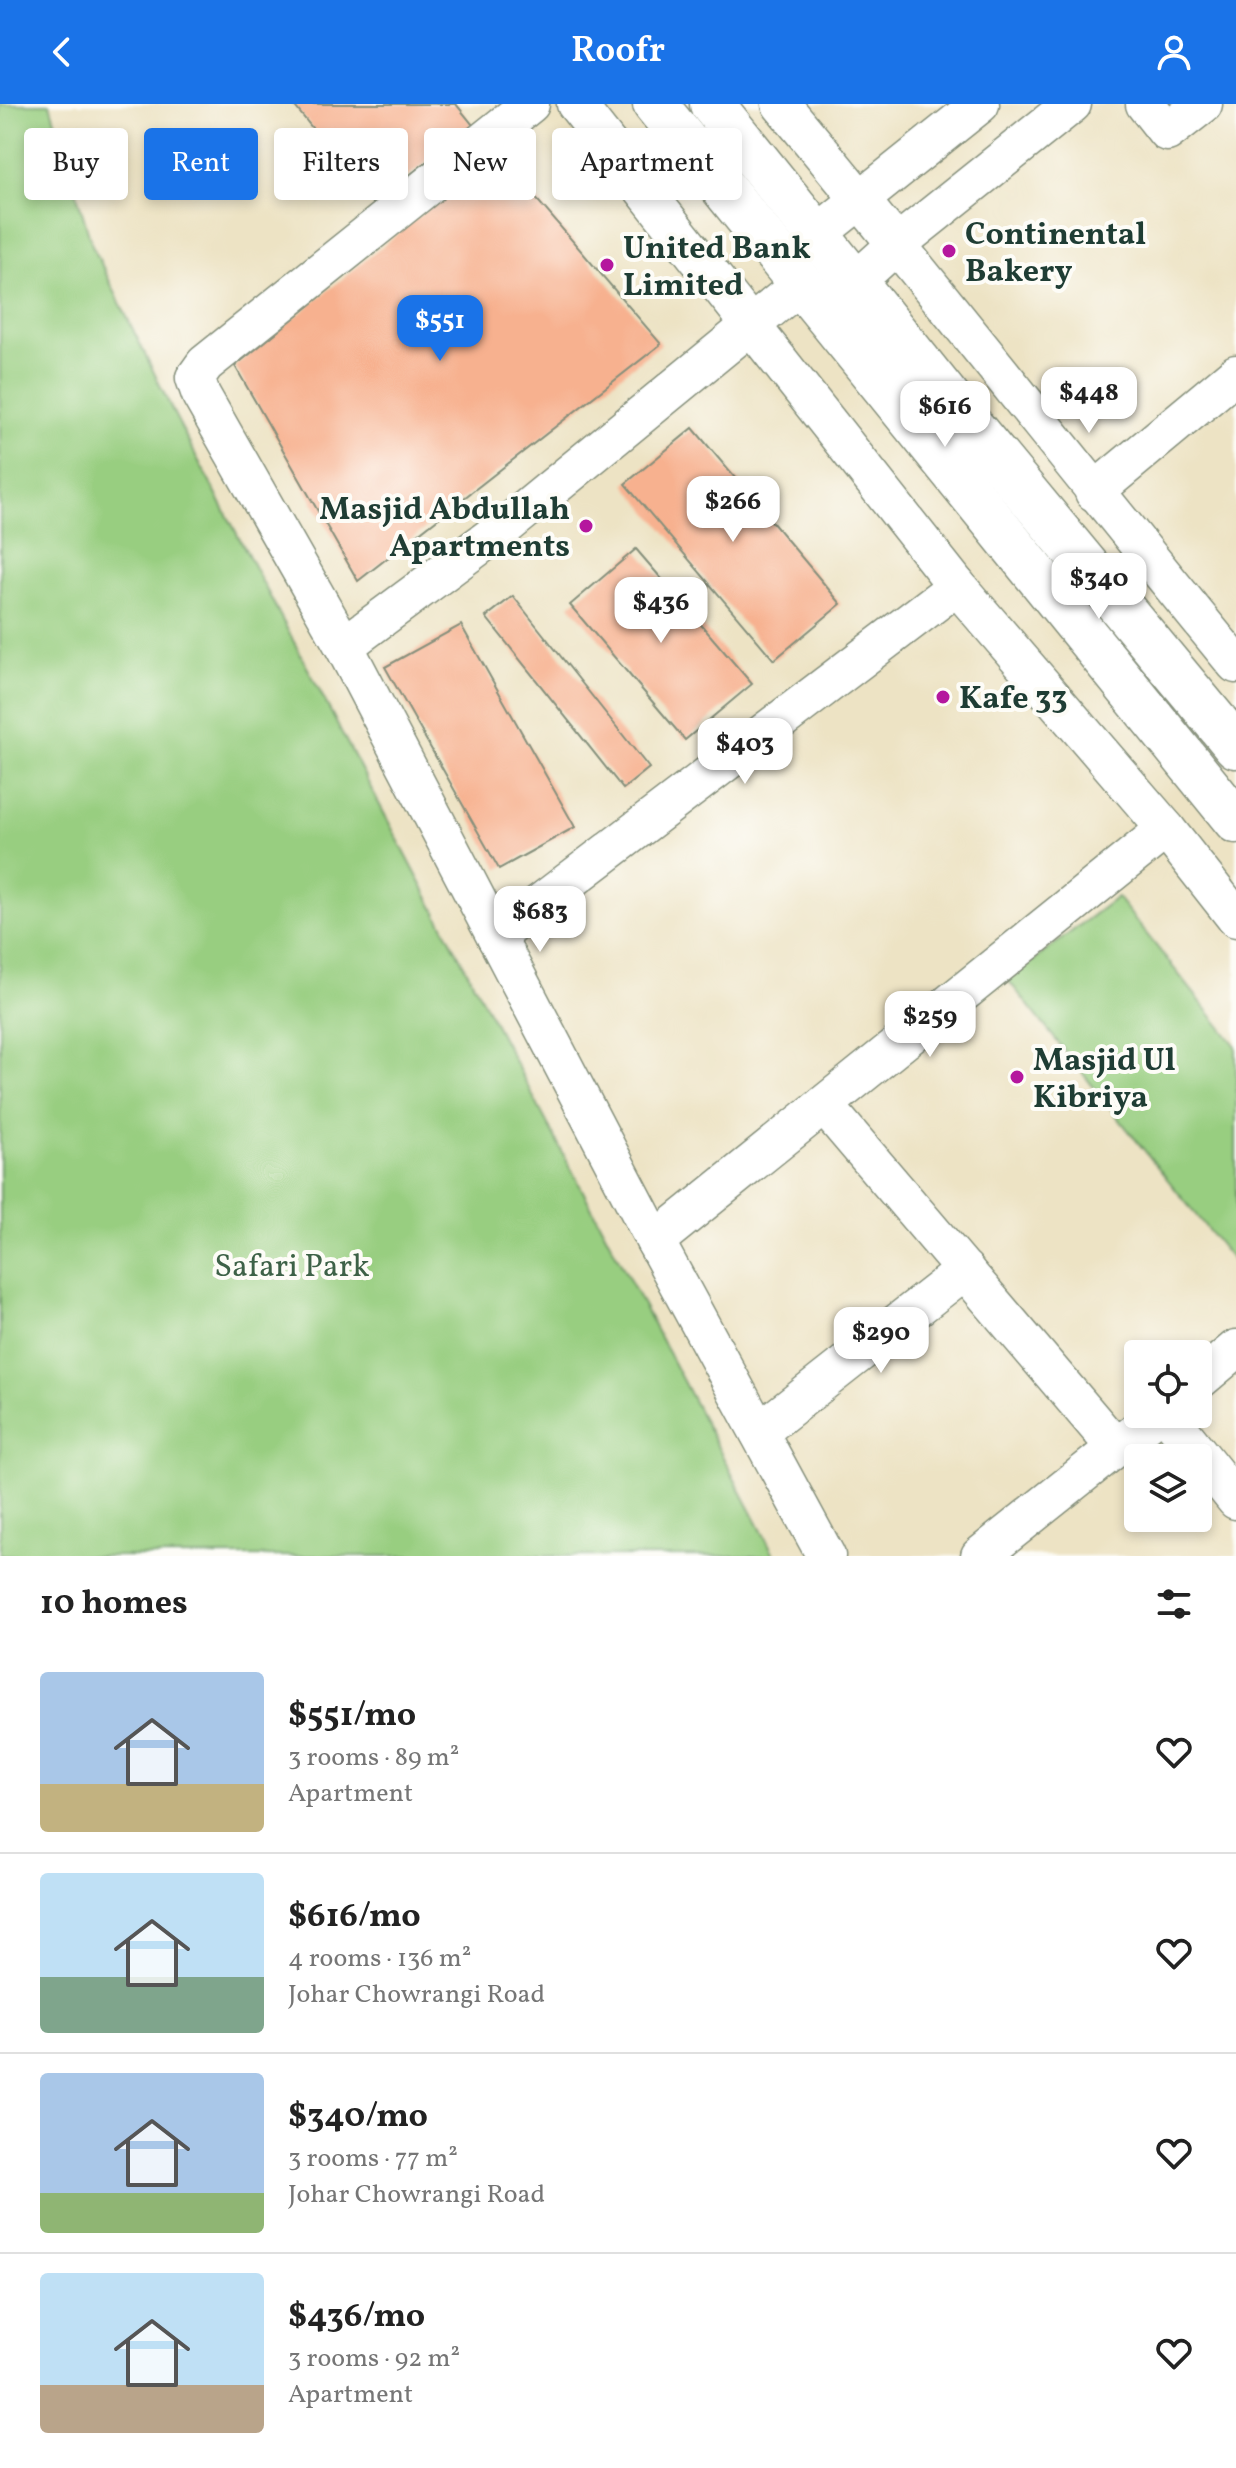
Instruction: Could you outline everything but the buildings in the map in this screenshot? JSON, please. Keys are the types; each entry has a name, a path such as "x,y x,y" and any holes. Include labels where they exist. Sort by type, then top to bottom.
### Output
{"main road":[{"path":"655,104 1236,821"},
{"path":"712,104 1236,746"},
{"path":"1050,595 1085,564"},
{"path":"1105,662 1139,629"}],"street":[{"path":"530,104 205,364 195,378 201,395 344,646 655,1241 826,1556"},
{"path":"576,104 957,586 1166,829 1236,918"},
{"path":"781,104 1236,664"},
{"path":"816,235 980,104"},
{"path":"855,282 897,244 1072,104"},
{"path":"1145,104 1167,132 1203,104"},
{"path":"344,646 507,525 801,284"},
{"path":"1094,492 1236,374"},
{"path":"496,937 957,586"},
{"path":"655,1241 1166,829"},
{"path":"824,1105 1116,1448"},
{"path":"759,1432 965,1270"},
{"path":"1212,1369 1236,1349"},
{"path":"980,1556 1141,1428"},
{"path":"1178,1428 1236,1500"}],"green space":[{"name":"Safari Park","path":"0,104 50,104 57,128 24,128 24,200 79,200 92,245 175,416 775,1556 0,1556"},
{"path":"1117,897 1236,1046 1236,1265 1008,980"}],"place":[{"name":"Continental Bakery","path":"949,251"},
{"name":"United Bank Limited","path":"607,265"},
{"name":"Masjid Abdullah Apartments","path":"586,526"},
{"name":"Kafe 33","path":"943,697"},
{"name":"Masjid Ul Kibriya","path":"1017,1077"}]}
